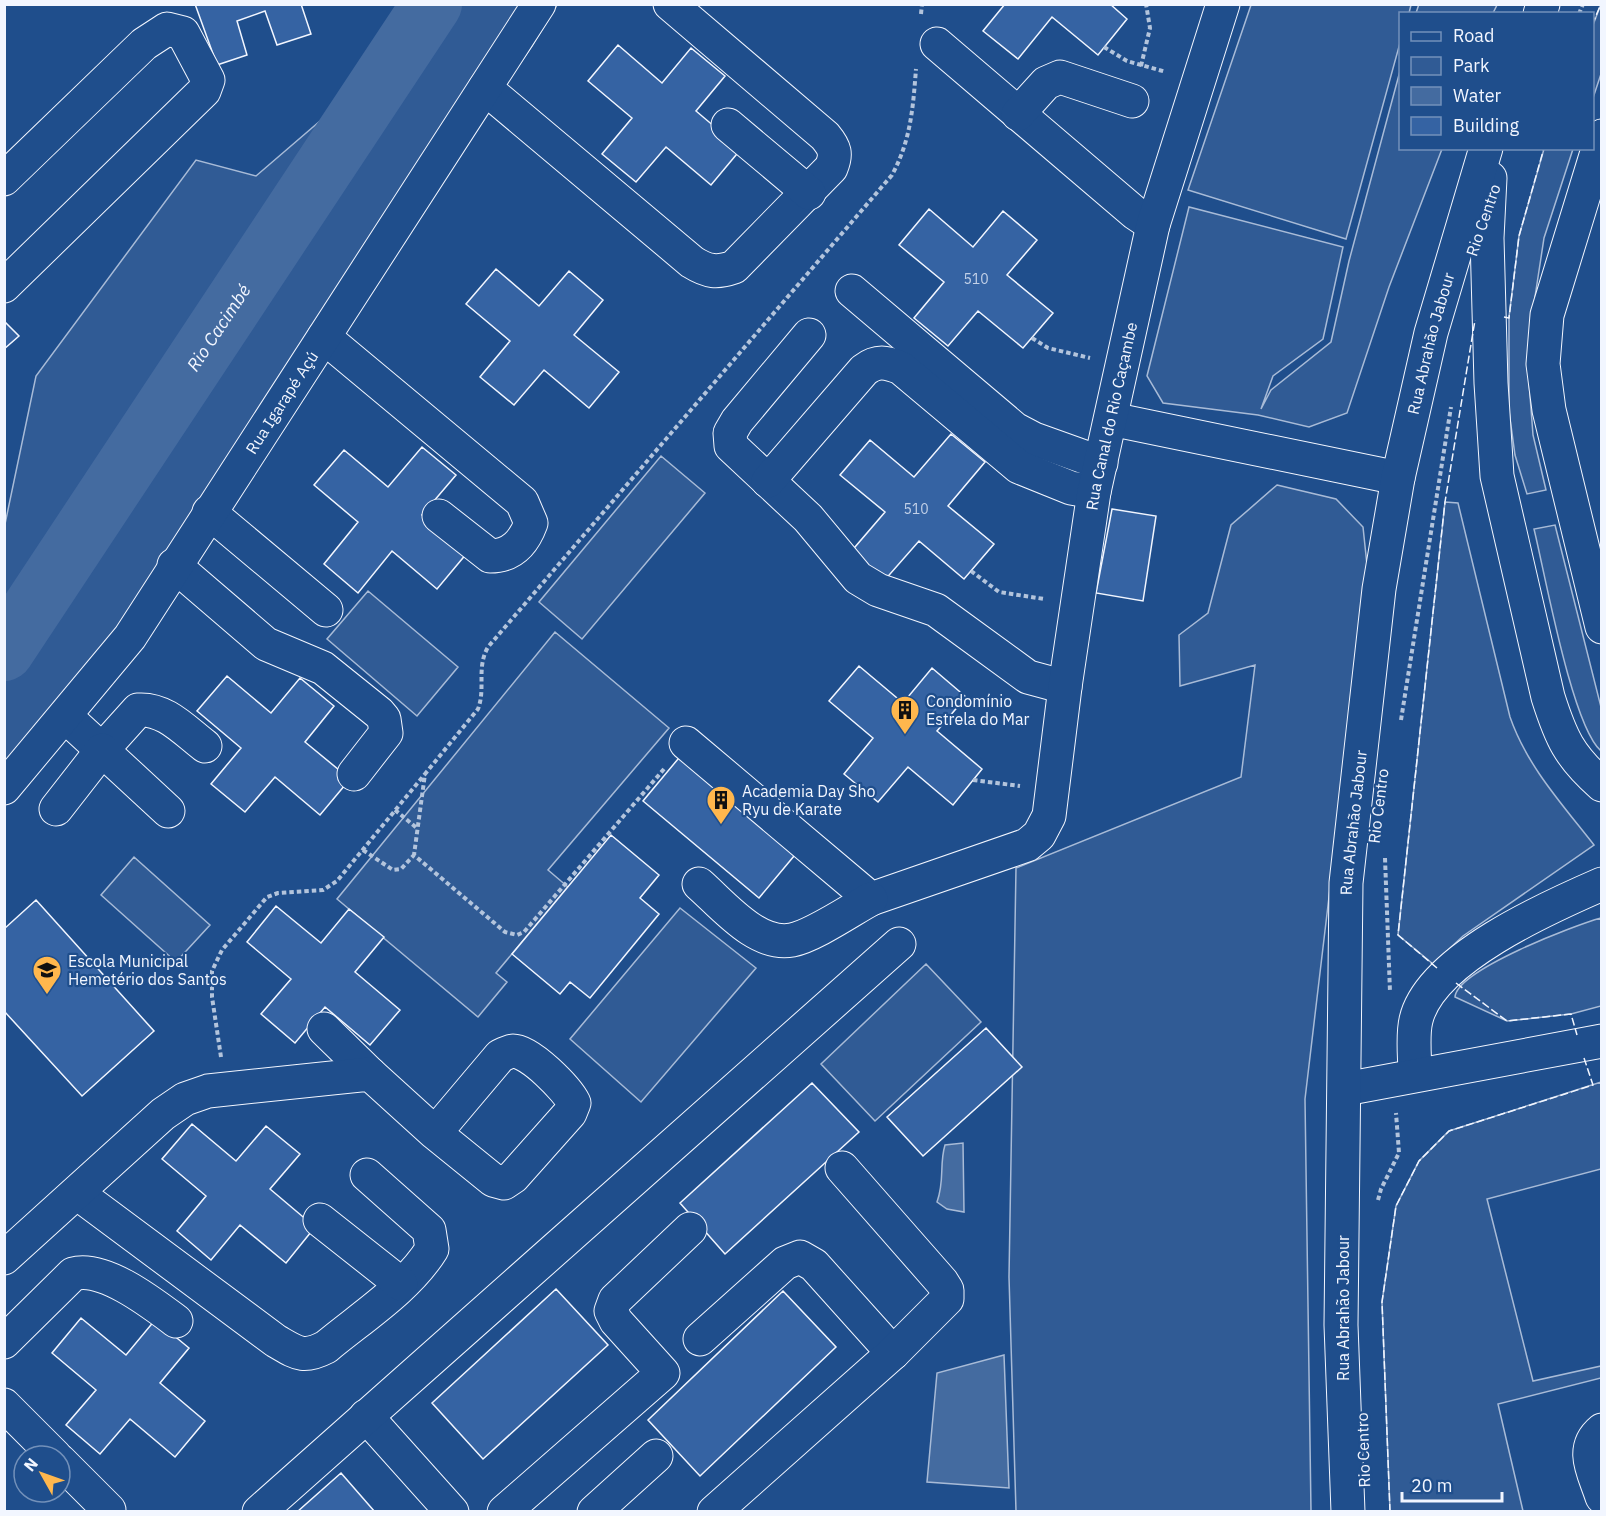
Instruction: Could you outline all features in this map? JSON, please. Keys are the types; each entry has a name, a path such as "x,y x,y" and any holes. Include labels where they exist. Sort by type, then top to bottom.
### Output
{"street":[{"name":"Rua Igarapé Açú","path":"4,788 130,637 174,565 539,4"},
{"path":"485,88 705,270 721,272 734,267 831,168 836,158 834,147 825,136 670,4"},
{"name":"Rua Canal do Rio Caçambe","path":"871,899 1027,845 1039,835 1049,816 1065,687 1097,478 1153,225 1223,4"},
{"path":"4,179 144,44 167,29 183,33 208,80 204,91 4,286"},
{"path":"925,41 1018,114 1135,213 1153,225"},
{"path":"1018,114 1046,83 1060,77 1132,101"},
{"path":"728,125 809,193"},
{"path":"1602,136 1547,315 1543,363 1549,410 1602,627"},
{"name":"Rua Abrahão Jabour","path":"1348,1512 1341,1325 1346,883 1379,589 1398,478 1431,333 1485,150"},
{"path":"1491,150 1487,238 1497,477 1548,697 1558,728 1577,764 1602,785"},
{"path":"768,482 864,370 873,363 886,362 901,368 1019,467 1071,488 1097,478 1066,452 1015,429 852,291"},
{"path":"809,336 730,433 731,446 808,518 858,578 878,590 936,610 1028,677 1065,687"},
{"path":"324,337 522,502 531,523 520,544 511,552 500,556 490,556 438,516"},
{"path":"1111,419 1398,478"},
{"path":"209,512 326,610"},
{"path":"174,565 266,644 323,668 384,719 386,733 354,774"},
{"path":"56,809 102,750 138,710 152,709 161,712 205,746"},
{"path":"65,716 168,811"},
{"path":"686,743 871,899 793,940 776,940 754,932 699,884"},
{"path":"1405,1077 1416,1020 1427,996 1446,976 1495,935 1602,884"},
{"path":"259,1512 900,944"},
{"path":"324,1029 435,1133"},
{"path":"1345,1089 1602,1041"},
{"path":"4,1258 163,1114 185,1099 225,1088 370,1074"},
{"path":"714,1512 893,1353 942,1307 947,1299 947,1290 842,1168"},
{"path":"77,1193 297,1354 312,1355 326,1347 401,1284 424,1262 432,1249 429,1230 367,1175"},
{"path":"320,1220 401,1284"},
{"path":"504,1512 663,1373 616,1321 610,1311 615,1300 690,1229"},
{"path":"700,1339 785,1263 800,1257 814,1265 893,1353"},
{"path":"4,1342 73,1274 82,1271 94,1273 147,1300 176,1321"},
{"path":"4,1405 43,1444"},
{"path":"366,1416 452,1512"},
{"path":"1602,1430 1592,1438 1588,1451 1602,1497"},
{"path":"594,1512 656,1456"},
{"path":"72,1473 109,1510"}],"path":[{"path":"225,1088 212,997 212,971 222,950 267,897 278,892 330,887 363,850 478,709 481,700 480,667 488,647 892,175 903,155 910,132 925,41 922,4"},
{"path":"1132,101 1150,28 1146,4"},
{"path":"1104,47 1127,61 1166,72"},
{"path":"1032,338 1048,348 1092,358"},
{"path":"1400,728 1414,627 1452,402"},
{"path":"971,571 999,592 1051,600"},
{"path":"414,855 505,932 517,935 524,932 686,743"},
{"path":"363,850 393,870 401,869 414,855 425,774"},
{"path":"973,780 1022,787"},
{"path":"395,810 418,829"},
{"name":"Rio Centro","path":"1385,853 1390,996"},
{"path":"1376,1211 1381,1190 1399,1153 1405,1077"}],"green space":[{"path":"1419,4 1497,4 1494,12 1416,12"},
{"path":"1601,4 1601,74 1594,95 1594,22"},
{"path":"418,5 557,5 532,46 101,671 5,777 5,524 36,376 196,160 256,176 370,78"},
{"path":"1251,5 1411,5 1409,12 1399,12 1399,47 1346,239 1188,190"},
{"path":"1399,75 1399,150 1442,150 1389,287 1347,413 1309,427 1258,415 1163,403 1147,376 1189,207 1343,247 1323,339 1273,376 1261,409 1271,390 1331,342 1349,261"},
{"path":"1544,150 1573,150 1544,238 1531,323 1529,382 1533,435 1546,490 1527,494 1515,455 1509,411 1509,317 1519,236"},
{"path":"661,456 705,493 582,639 539,602"},
{"path":"1277,485 1336,499 1363,527 1371,603 1341,796 1305,1099 1311,1511 1016,1511 1009,1277 1016,868 1241,777 1255,665 1180,686 1179,635 1208,613 1231,525"},
{"path":"1445,502 1458,503 1510,717 1517,735 1546,784 1594,845 1463,936 1433,964 1398,935"},
{"path":"1555,525 1601,707 1601,751 1590,736 1570,682 1534,529"},
{"path":"368,591 458,667 417,716 327,639"},
{"path":"555,632 669,728 548,870 568,887 496,973 507,982 478,1017 337,899"},
{"path":"134,857 210,925 176,962 101,895"},
{"path":"680,908 756,968 641,1102 570,1039"},
{"path":"1601,918 1601,1006 1571,1014 1507,1021 1455,997 1461,986 1495,962 1544,939"},
{"path":"926,964 981,1022 875,1121 821,1064"},
{"path":"1601,1082 1601,1169 1487,1199 1533,1381 1601,1366 1601,1378 1498,1404 1523,1511 1390,1511 1382,1302 1396,1206 1419,1161 1449,1131"}],"water":[{"path":"963,1143 964,1212 947,1209 937,1202 941,1187 945,1145"},
{"path":"1004,1355 1009,1488 927,1482 937,1373"}],"building":[{"path":"195,4 301,4 311,34 277,45 265,11 237,21 247,55 217,65"},
{"path":"1005,4 1110,4 1127,19 1098,55 1052,17 1018,59 983,31"},
{"path":"618,45 662,83 691,48 725,76 696,111 741,149 711,185 666,147 636,182 602,154 632,118 588,81"},
{"path":"929,209 973,247 1003,211 1037,240 1007,275 1053,313 1023,348 978,311 948,346 914,318 944,282 899,245"},
{"path":"496,269 539,306 569,271 603,300 574,335 619,372 589,408 544,370 514,405 480,377 510,341 466,304"},
{"path":"4,321 19,336 4,349"},
{"path":"951,434 985,462 948,506 994,544 964,579 919,541 883,582 849,554 885,512 840,475 870,440 914,477"},
{"path":"422,447 456,475 422,515 467,553 437,589 392,551 358,593 324,564 358,522 314,485 344,450 388,487"},
{"path":"1112,509 1156,516 1143,601 1096,593"},
{"name":"Condomínio Estrela do Mar","path":"859,666 903,703 932,668 966,697 937,731 982,769 953,805 908,767 878,802 844,774 873,738 829,701"},
{"path":"227,676 271,713 300,678 334,706 305,742 350,779 320,815 275,777 245,812 211,784 241,748 197,711"},
{"name":"Academia Day Sho Ryu de Karate","path":"683,753 799,850 759,898 643,801"},
{"path":"611,835 659,875 640,898 659,914 590,998 570,982 560,994 512,954"},
{"name":"Escola Municipal Hemetério dos Santos","path":"36,900 154,1031 82,1096 4,1011 4,929"},
{"path":"276,906 321,943 349,909 384,937 355,972 400,1010 370,1045 325,1007 295,1043 261,1014 291,979 247,942"},
{"path":"986,1028 1022,1067 923,1156 887,1117"},
{"path":"812,1083 859,1132 725,1254 680,1203"},
{"path":"192,1124 236,1161 266,1126 300,1154 270,1189 315,1227 286,1263 240,1225 211,1260 177,1231 206,1196 162,1159"},
{"path":"556,1289 608,1345 483,1459 432,1403"},
{"path":"783,1291 836,1347 700,1476 648,1420"},
{"path":"81,1318 126,1355 155,1320 189,1348 160,1383 205,1421 175,1457 130,1419 100,1454 66,1425 96,1390 52,1353"},
{"path":"341,1473 375,1512 297,1512"}],"waterway":[{"name":"Rio Cacimbé","path":"4,651 432,4"}],"fence":[{"path":"1594,20 1601,4"},
{"path":"1504,317 1509,318 1519,236 1543,150"},
{"path":"1437,968 1398,935 1445,502 1475,320"},
{"path":"1456,983 1507,1021 1571,1014 1577,1035"},
{"path":"1390,1512 1382,1302 1396,1206 1419,1161 1449,1131 1593,1085 1584,1058"}],"place":[{"name":"Condomínio Estrela do Mar","path":"905,736"},
{"name":"Academia Day Sho Ryu de Karate","path":"721,826"},
{"name":"Escola Municipal Hemetério dos Santos","path":"47,996"}]}
